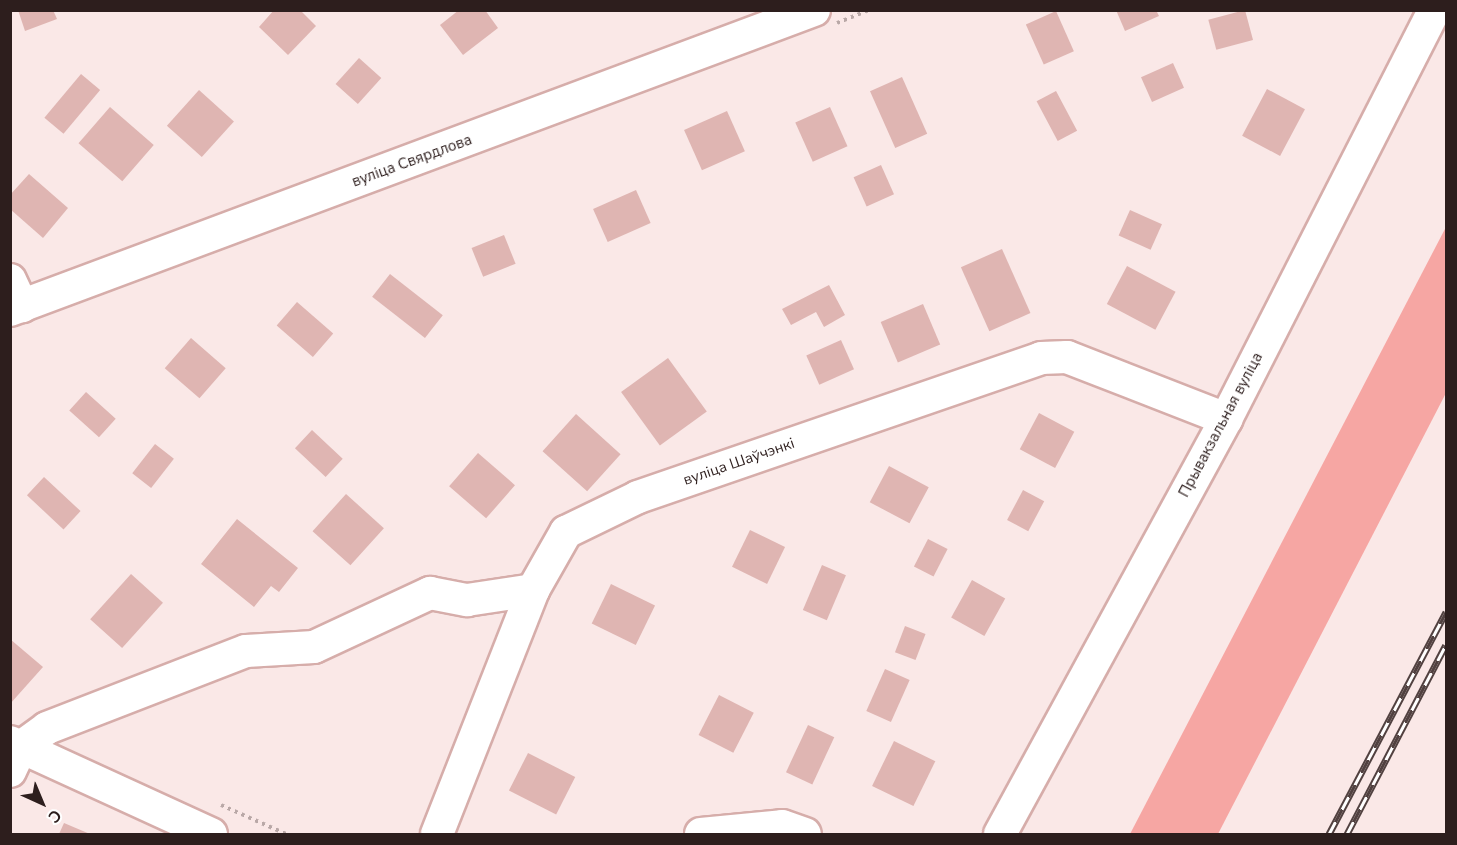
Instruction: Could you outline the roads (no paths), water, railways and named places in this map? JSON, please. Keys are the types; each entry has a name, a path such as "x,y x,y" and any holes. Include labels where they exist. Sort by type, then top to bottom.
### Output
{"street":[{"name":"Прывакзальная вуліца","path":"1000,834 1226,419 1434,10"},
{"name":"вуліца Свярдлова","path":"14,299 823,17"},
{"name":"вуліца Шаўчэнкі","path":"437,834 533,590 566,532 638,497 1041,358 1067,357 1226,419"},
{"path":"211,834 14,754 47,728 246,651 314,646 430,593 467,600 533,590"},
{"path":"701,834 782,826 805,834"}],"railway":[{"path":"1329,834 1446,612"},
{"path":"1347,834 1446,645"}]}
